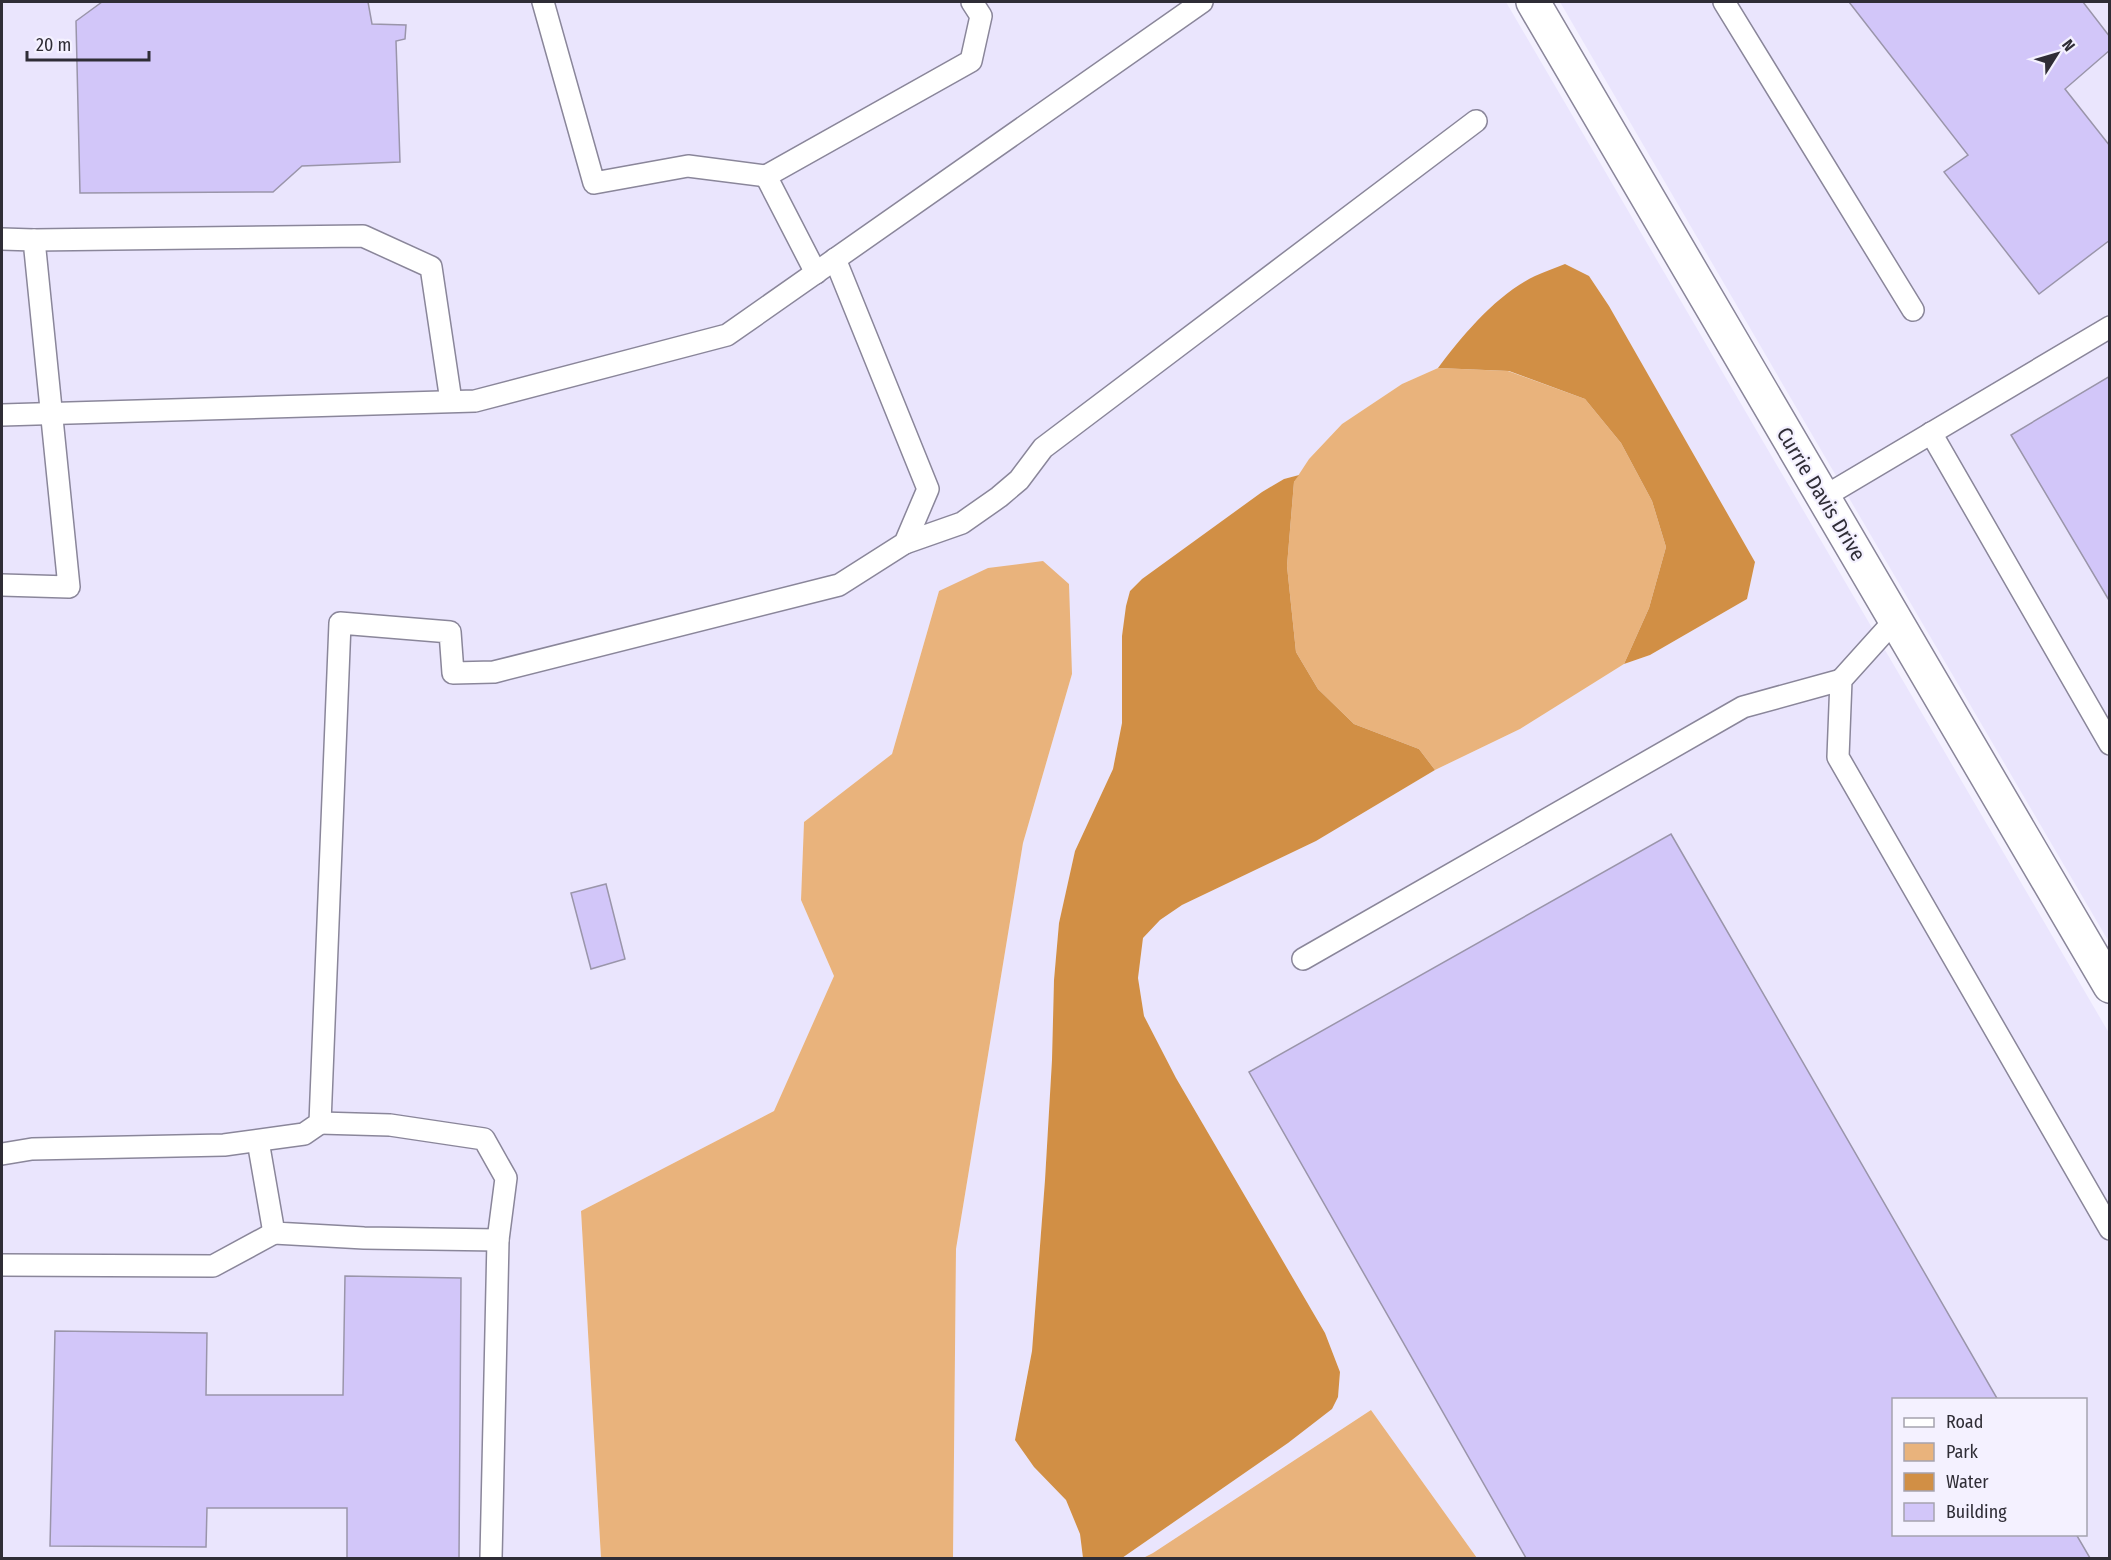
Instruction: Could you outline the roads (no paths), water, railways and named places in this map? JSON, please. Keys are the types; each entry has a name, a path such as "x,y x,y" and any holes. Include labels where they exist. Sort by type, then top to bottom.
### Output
{"street":[{"name":"Currie Davis Drive","path":"1533,2 2109,986"}],"lane":[{"path":"543,2 594,183 688,166 766,176 971,62 981,16 972,2"},
{"path":"2,414 475,401 727,335 1202,2"},
{"path":"1724,2 1913,310"},
{"path":"320,1122 340,623 450,632 453,673 494,672 839,585 905,543 963,523 999,497 1019,480 1043,448 1476,121"},
{"path":"766,176 816,273"},
{"path":"2,239 363,236 430,267 451,401"},
{"path":"2,585 69,587 34,240"},
{"path":"835,259 928,489 905,543"},
{"path":"1822,498 2109,327"},
{"path":"1931,433 2109,744"},
{"path":"1303,959 1743,706 1841,680 1895,620"},
{"path":"1841,680 1838,757 2109,1229"},
{"path":"2,1154 32,1149 224,1145 304,1134 320,1122 390,1125 484,1139 506,1178 498,1240 491,1558"},
{"path":"258,1140 274,1233"},
{"path":"2,1265 213,1266 274,1233 364,1238 498,1240"}],"water":[{"path":"1565,264 1589,276 1609,306 1755,562 1747,599 1650,655 1624,664 1649,608 1666,547 1652,501 1621,443 1585,399 1509,371 1438,368 1469,329 1507,294 1535,276"},
{"path":"1299,475 1294,482 1287,566 1296,652 1318,689 1354,724 1419,749 1435,770 1316,841 1182,905 1160,920 1143,938 1138,978 1144,1016 1176,1078 1325,1333 1340,1372 1338,1397 1332,1409 1288,1443 1122,1558 1083,1558 1080,1534 1066,1500 1034,1467 1015,1440 1032,1351 1045,1180 1054,980 1059,923 1075,851 1113,769 1122,723 1122,636 1130,591 1142,579 1262,492 1284,479"}]}
